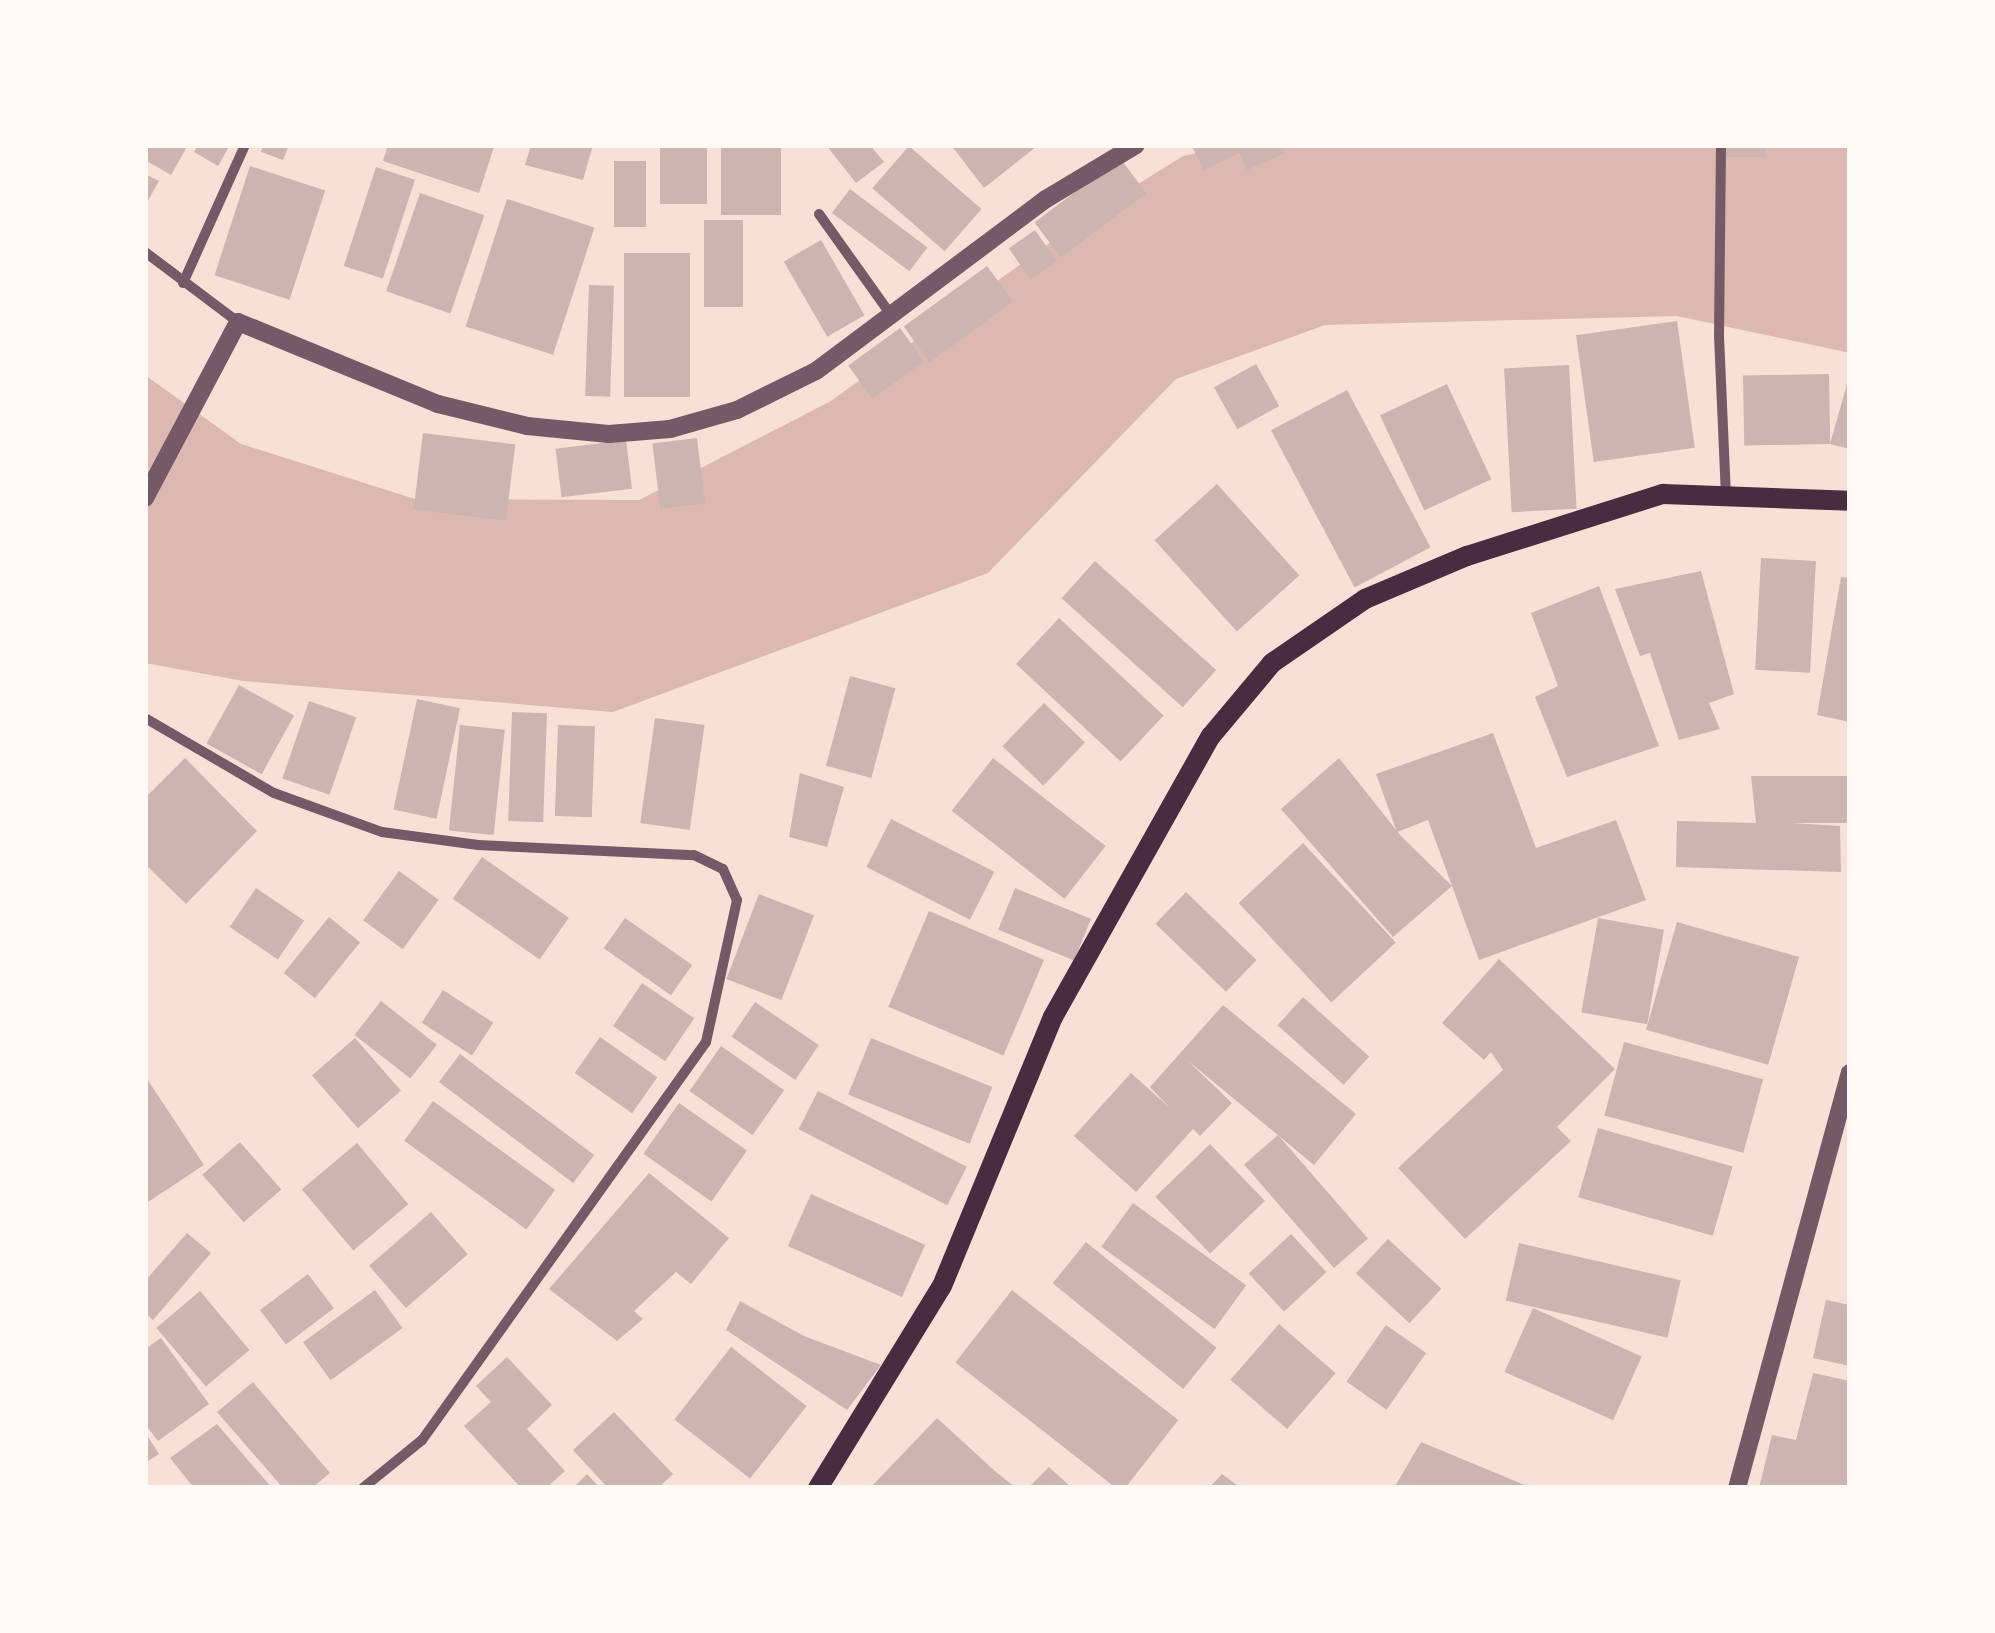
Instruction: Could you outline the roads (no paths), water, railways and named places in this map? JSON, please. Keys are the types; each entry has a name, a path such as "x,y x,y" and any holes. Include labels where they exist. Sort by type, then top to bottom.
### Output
{"main road":[{"path":"818,1488 942,1286 1053,1016 1211,736 1272,663 1366,599 1467,556 1663,494 1850,501"}],"street":[{"path":"183,283 245,145"},
{"path":"145,252 238,322 438,404 527,426 609,434 670,429 737,410 816,371 1046,199 1136,145"},
{"path":"1722,148 1719,336 1726,498"},
{"path":"819,214 892,316"},
{"path":"145,498 238,322"},
{"path":"145,718 274,793 382,832 478,846 694,855 723,870 737,900 706,1042 422,1440 363,1488"},
{"path":"1736,1488 1850,1073"}]}
